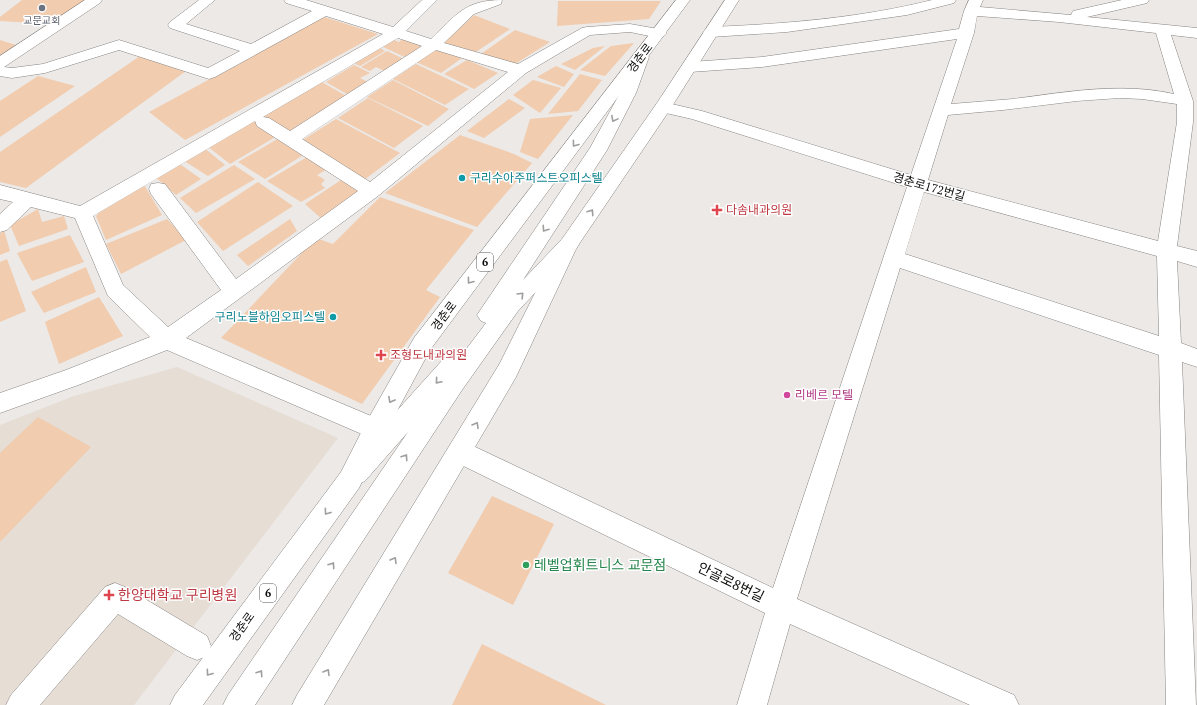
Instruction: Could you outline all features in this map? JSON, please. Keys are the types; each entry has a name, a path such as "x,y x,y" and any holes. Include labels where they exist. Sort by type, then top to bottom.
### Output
{"street":[{"path":"0,63 95,0"},
{"path":"208,0 175,26 253,50"},
{"path":"291,0 520,70"},
{"path":"0,192 82,213 396,33 430,0"},
{"name":"경춘로","path":"185,705 350,480 375,429 422,344 683,0"},
{"path":"307,705 508,370 569,244 690,67 732,0"},
{"path":"712,32 794,27 908,11 949,0"},
{"path":"1060,18 1142,0"},
{"path":"290,139 433,44 469,11 496,1"},
{"path":"752,705 781,606 895,258 966,33 973,6 1060,18 1197,33"},
{"path":"0,71 12,73 45,68 119,45 209,74 324,11"},
{"path":"0,403 73,377 167,340 371,191 520,70 587,31 630,28 659,32"},
{"path":"1162,29 1191,123 1167,250 1181,705"},
{"path":"690,67 762,62 966,33"},
{"path":"350,480 460,356 598,150 628,93 641,57"},
{"path":"942,110 1010,104 1067,96 1118,93 1165,96 1185,101"},
{"name":"경춘로172번길","path":"663,107 696,115 918,184 1197,259"},
{"path":"263,122 371,191"},
{"path":"158,189 234,292"},
{"path":"0,225 27,199"},
{"path":"82,213 115,290 167,340 375,429"},
{"path":"238,705 458,378 511,305 569,244"},
{"path":"895,258 1197,358"},
{"name":"안골로8번길","path":"460,452 781,606 1004,705"},
{"path":"21,705 115,597 198,646"}],"shaded area":[{"name":"한양대학교 구리병원","path":"177,367 338,438 134,705 0,705 0,425 74,396"}],"building":[{"name":"교문교회","path":"22,0 86,0 51,24 0,21 0,17"},
{"path":"558,1 661,1 649,19 557,26"},
{"path":"474,15 510,29 476,52 444,43"},
{"path":"324,17 378,34 185,140 149,112"},
{"path":"515,30 550,42 515,64 481,54"},
{"path":"404,38 426,46 407,58 381,46 391,39 399,42"},
{"path":"0,40 16,45 0,56"},
{"path":"634,43 605,76 580,70 611,46"},
{"path":"377,46 385,51 360,66 354,63"},
{"path":"605,46 575,70 561,64 593,48"},
{"path":"435,48 462,58 441,73 416,62"},
{"path":"387,51 406,60 387,72 376,67 370,71 361,67"},
{"path":"140,56 186,71 26,188 0,182 0,152"},
{"path":"467,60 498,73 474,89 444,74"},
{"path":"416,64 469,89 445,105 393,79"},
{"path":"354,65 370,73 360,78 372,84 352,97 326,82"},
{"path":"556,66 574,74 564,87 537,77"},
{"path":"580,74 602,80 578,111 548,114"},
{"path":"38,76 75,86 0,137 0,101"},
{"path":"318,80 350,98 290,136 257,115"},
{"path":"393,80 449,109 428,126 367,97"},
{"path":"533,80 561,88 540,113 513,95"},
{"path":"368,98 423,126 394,148 338,118"},
{"path":"509,99 525,108 484,138 467,131"},
{"path":"573,115 538,159 520,152 530,119"},
{"path":"253,119 277,136 230,164 207,146"},
{"path":"336,119 400,153 364,180 301,141"},
{"name":"구리수아주퍼스트오피스텔","path":"460,135 514,154 532,163 477,227 385,193"},
{"path":"279,138 305,154 265,179 238,162"},
{"path":"203,147 225,165 208,176 181,159"},
{"path":"307,157 326,170 317,175 325,180 321,184 325,188 301,202 267,181"},
{"path":"177,162 201,179 176,195 154,176"},
{"path":"234,165 255,179 196,213 180,198"},
{"path":"344,178 363,192 323,220 305,204"},
{"path":"258,182 293,206 223,251 197,222"},
{"path":"143,183 162,215 106,240 96,216 109,201"},
{"name":"구리노블하임오피스텔","path":"380,197 474,230 426,290 440,297 362,404 221,338 316,238 333,244"},
{"path":"38,209 42,222 64,216 68,229 19,246 10,225"},
{"path":"167,219 186,240 121,274 106,244"},
{"path":"290,219 297,231 248,266 237,255"},
{"path":"4,230 10,251 0,255 0,234"},
{"path":"70,235 84,262 32,281 17,253"},
{"path":"7,259 26,311 0,322 0,262"},
{"path":"86,267 96,292 44,313 31,292"},
{"path":"99,297 123,336 59,364 45,322"},
{"path":"38,417 91,447 0,542 0,453"},
{"path":"492,496 554,524 513,605 448,573"},
{"path":"482,644 606,705 452,705"}],"place":[{"name":"교문교회","path":"42,8"},
{"name":"구리수아주퍼스트오피스텔","path":"462,178"},
{"name":"다솜내과의원","path":"717,210"},
{"name":"구리노블하임오피스텔","path":"333,317"},
{"name":"조형도내과의원","path":"381,355"},
{"name":"리베르 모텔","path":"787,395"},
{"name":"레벨업휘트니스 교문점","path":"526,565"},
{"name":"한양대학교 구리병원","path":"109,595"}]}
